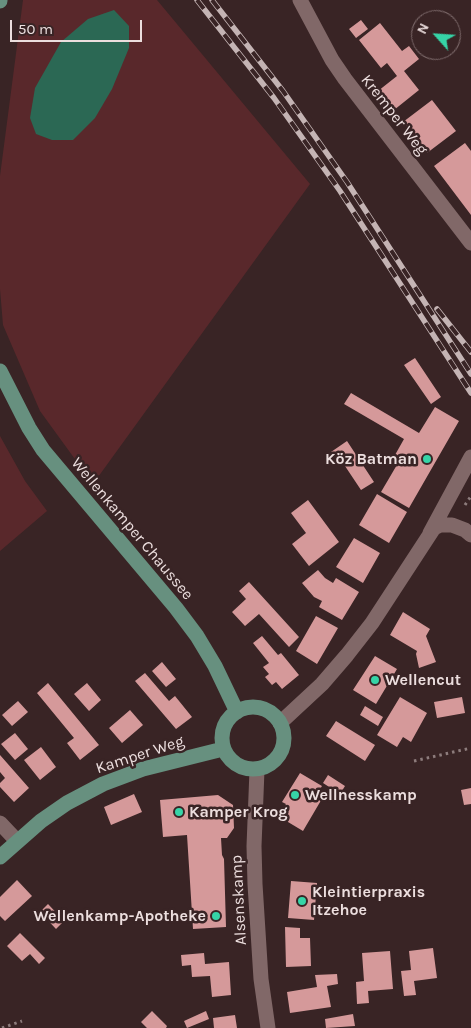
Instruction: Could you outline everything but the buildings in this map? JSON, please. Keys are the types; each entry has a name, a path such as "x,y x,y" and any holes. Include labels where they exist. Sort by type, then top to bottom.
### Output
{"main road":[{"name":"Wellenkamper Chaussee","path":"0,371 28,428 43,450 197,636 236,712"},
{"path":"244,708 261,708 270,712 280,723 284,736 282,751 272,764 258,770 247,769 236,765 223,749 221,737 226,721 244,708"},
{"name":"Kamper Weg","path":"0,857 41,821 67,803 116,779 160,764 223,749"}],"street":[{"name":"Kremper Weg","path":"300,0 344,79 471,243"},
{"path":"280,723 322,684 348,655 377,615 435,529 471,457"},
{"path":"435,529 452,525 465,530 471,535"},
{"name":"Alsenskamp","path":"258,770 254,884 261,979 268,1028"},
{"path":"0,823 17,841"}],"path":[{"path":"414,761 471,748"},
{"path":"2,1028 22,1021"}],"shaded area":[{"path":"23,0 157,0 310,184 93,484 40,411 3,325 0,289 0,176"},
{"path":"114,10 129,26 129,48 112,89 95,118 73,140 52,140 36,134 30,118 35,88 61,42 88,19"},
{"path":"0,436 25,481 47,511 0,551"}],"railway":[{"path":"197,0 274,98 340,191 471,393"},
{"path":"212,0 283,91 347,182 471,374"},
{"path":"437,309 471,352"}],"place":[{"name":"Köz Batman","path":"427,459"},
{"name":"Wellencut","path":"375,680"},
{"name":"Wellnesskamp","path":"295,795"},
{"name":"Kamper Krog","path":"179,812"},
{"name":"Kleintierpraxis Itzehoe","path":"302,901"},
{"name":"Wellenkamp-Apotheke","path":"216,916"}]}
